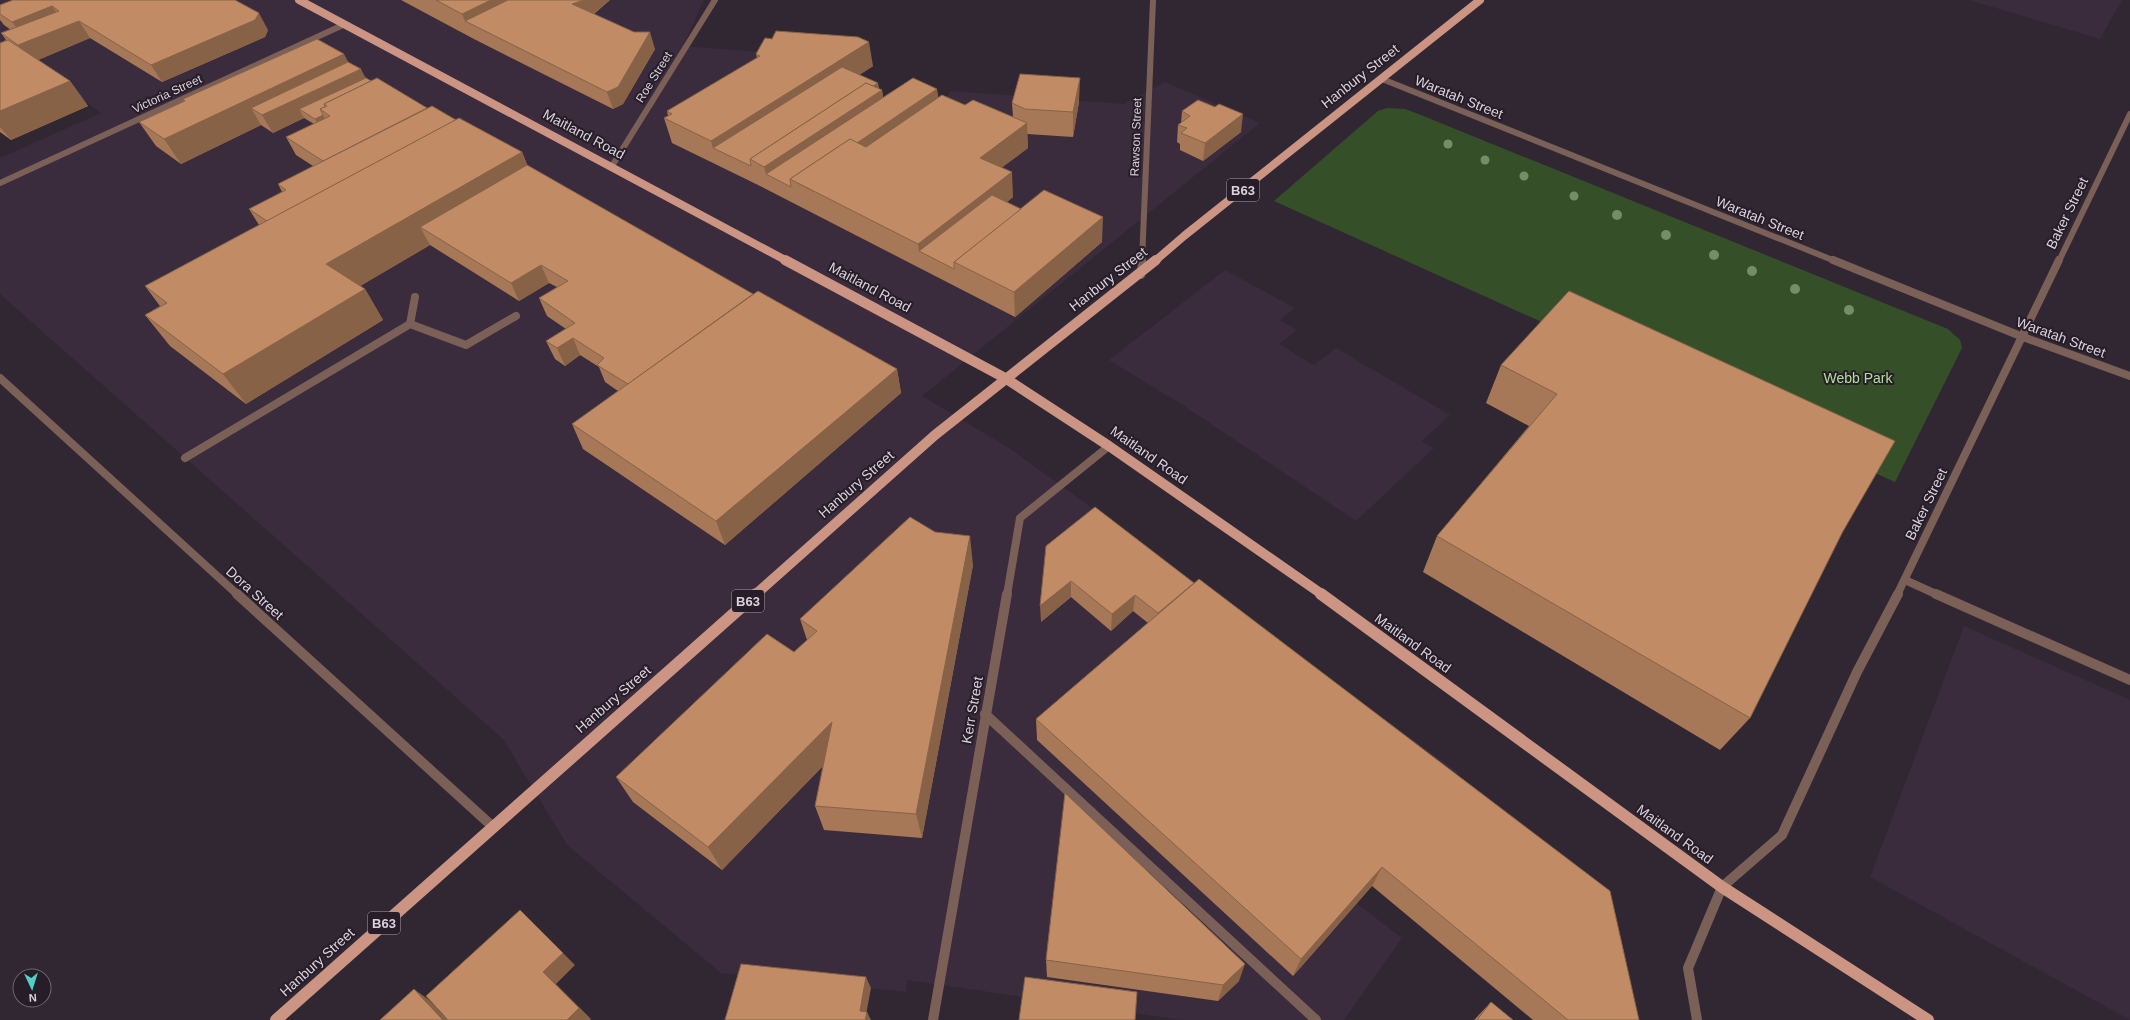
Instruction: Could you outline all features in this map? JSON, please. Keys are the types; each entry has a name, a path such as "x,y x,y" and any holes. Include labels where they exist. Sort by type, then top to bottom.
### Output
{"main road":[{"name":"Maitland Road","path":"299,0 343,25 612,166 1005,378 1109,446 1319,592 1722,888 1928,1020"},
{"name":"Hanbury Street","path":"276,1020 492,826 935,435 1005,378 1141,275 1184,236 1480,0"}],"street":[{"name":"Roe Street","path":"612,166 715,0"},
{"name":"Rawson Street","path":"1141,275 1153,0"},
{"name":"Victoria Street","path":"0,183 343,25"},
{"name":"Waratah Street","path":"1382,79 2023,337 2130,376"},
{"name":"Baker Street","path":"1722,888 1782,835 1856,672 1904,580 2130,114"},
{"path":"185,458 410,324 416,298"},
{"path":"410,324 466,345 516,316"},
{"name":"Dora Street","path":"0,378 492,826"},
{"name":"Kerr Street","path":"933,1020 1020,518 1109,446"},
{"path":"1904,580 2130,680"},
{"path":"985,714 1316,1020"},
{"path":"1697,1020 1688,968 1722,888"}],"shaded area":[{"path":"0,0 704,0 683,46 863,60 875,66 848,83 884,100 912,82 946,97 950,91 1124,104 1165,82 1260,123 922,396 1009,448 1459,773 1355,902 1402,938 1344,1020 1181,1020 907,980 906,992 721,973 568,846 503,739 0,294 0,158 101,113 0,42"},
{"path":"1969,0 2122,0 2100,39"},
{"path":"1225,270 1295,308 1280,320 1297,330 1279,344 1314,365 1336,348 1450,415 1422,441 1434,448 1356,521 1181,404 1109,360"},
{"path":"1964,626 2130,700 2130,1020 1870,877"}],"green space":[{"name":"Webb Park","path":"1387,108 1405,109 1416,113 1948,329 1960,340 1962,348 1895,482 1274,201 1378,111"}],"building":[{"path":"13,0 235,0 259,13 255,20 151,65 79,21 18,45 1,33 59,11 52,6 12,22 0,14 0,5"},
{"path":"436,0 491,0 462,14"},
{"path":"508,0 584,0 572,4 634,32 650,32 618,87 607,92 465,21"},
{"path":"776,31 858,37 869,42 711,141 664,118 672,114 667,111 760,56 756,54 765,38 772,39"},
{"path":"317,39 344,54 164,139 139,122 185,101 183,99"},
{"path":"8,40 70,81 0,111 0,43"},
{"path":"348,62 361,69 262,115 251,108"},
{"path":"842,67 878,83 873,86 866,83 750,159 751,166 713,148"},
{"path":"1020,74 1080,78 1073,112 1025,109 1012,103"},
{"path":"366,78 371,81 324,104 325,107 320,109 323,115 315,119 299,109"},
{"path":"377,78 427,108 323,161 286,137 330,116 320,109 327,106 324,104"},
{"path":"913,78 937,89 857,143 850,139 790,179 791,187 766,174"},
{"path":"866,83 882,90 764,167 750,159"},
{"path":"942,95 965,105 973,100 1027,123 980,158 1012,172 918,244 790,179 850,139 866,147"},
{"path":"1198,100 1215,107 1219,104 1243,114 1205,143 1181,133 1187,128 1178,125 1190,116 1182,111"},
{"path":"432,106 456,120 267,221 249,209 286,190 278,184"},
{"path":"459,118 522,152 326,264 365,289 223,374 145,315 167,303 145,286"},
{"path":"527,165 753,294 628,384 597,365 604,358 573,338 557,348 546,341 575,323 539,298 568,281 541,265 511,283 420,227"},
{"path":"1044,190 1103,217 1014,292 954,262"},
{"path":"992,195 1021,209 954,262 954,269 919,251"},
{"path":"758,291 897,369 716,521 572,424"},
{"path":"1569,291 1895,441 1842,533 1750,718 1437,536 1557,394 1501,365"},
{"path":"1095,507 1194,583 1158,613 1135,595 1112,614 1071,581 1040,606 1046,546"},
{"path":"910,517 935,532 970,536 916,814 815,806 832,722 708,847 616,777 767,634 794,652 817,631 800,619"},
{"path":"1199,579 1610,891 1639,1020 1568,1020 1382,867 1301,959 1036,719"},
{"path":"1065,793 1245,964 1223,985 1046,960"},
{"path":"520,910 563,953 543,972 579,1008 567,1020 448,1020 426,996"},
{"path":"741,964 866,977 860,1011 867,1012 865,1020 725,1020"},
{"path":"1025,977 1137,992 1135,1020 1019,1020"},
{"path":"414,989 443,1020 380,1020"},
{"path":"1491,1002 1513,1020 1477,1020"}]}
